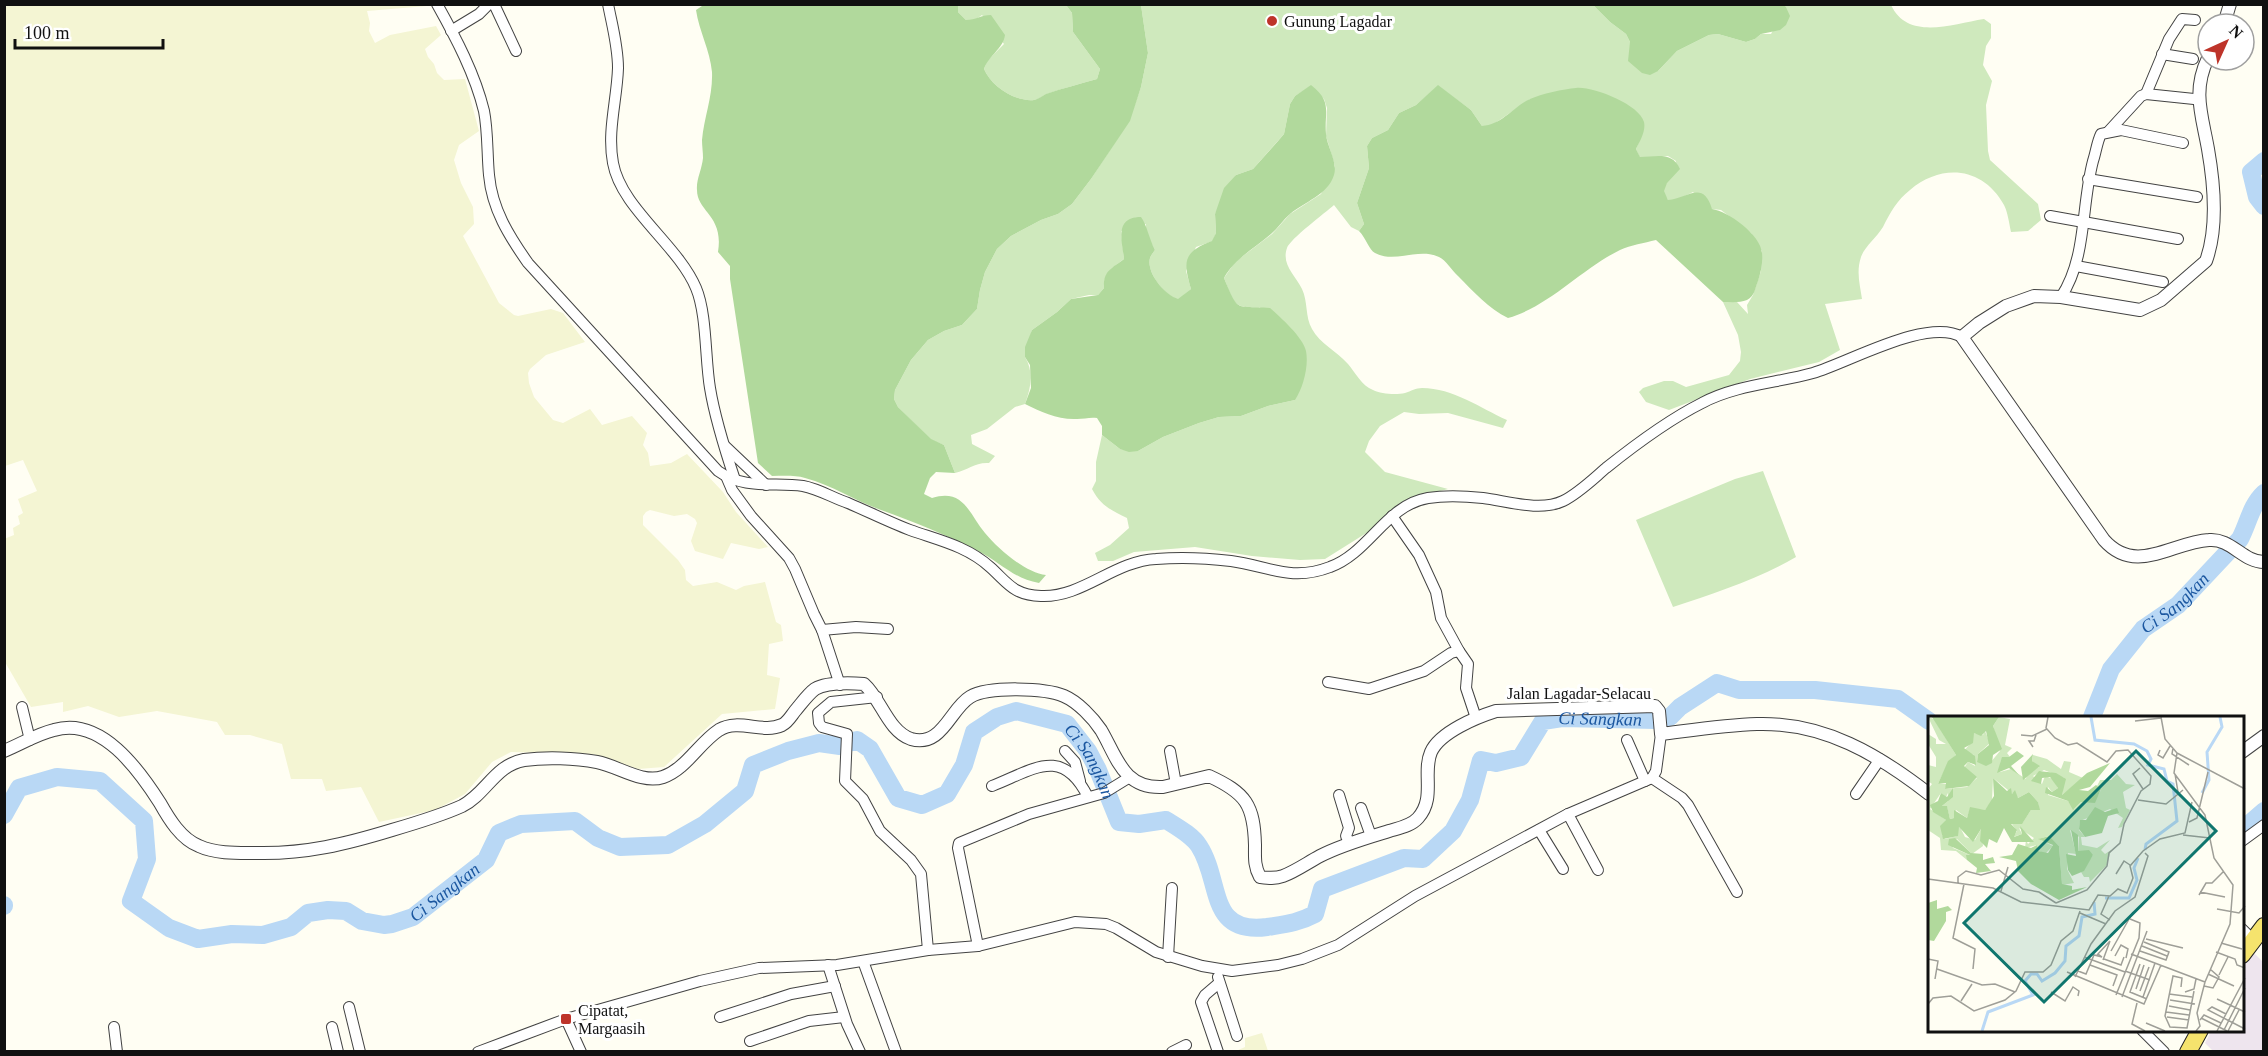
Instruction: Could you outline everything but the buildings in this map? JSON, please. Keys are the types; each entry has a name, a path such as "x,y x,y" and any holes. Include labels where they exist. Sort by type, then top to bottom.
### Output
{"main road":[{"path":"2247,934 2264,927"},
{"path":"2188,1052 2199,1032"}],"street":[{"path":"437,4 474,78 484,112 489,178 494,201 500,218 513,241 528,263 692,443 731,478 766,485 812,488 909,529 950,543 990,566 1006,584 1023,593 1041,596 1063,593 1117,569 1153,559 1231,561 1290,574 1316,572 1335,566 1355,551 1404,506 1414,501 1450,496 1538,505 1560,503 1662,427 1708,400 1815,372 1889,343 1923,333 1956,334 1962,337 2112,549 2126,555 2144,556 2206,540 2220,540 2255,561 2264,562"},
{"path":"451,31 479,14 489,4"},
{"path":"494,4 516,51"},
{"path":"608,5 618,55 610,139 613,164 628,195 686,269 695,286 702,311 710,388 716,419 725,446 731,478 730,487 751,516 792,563 822,630 836,677"},
{"path":"2146,94 2162,54 2179,23 2186,18 2195,20"},
{"path":"2162,54 2193,59"},
{"path":"1962,337 1978,323 2014,302 2034,296 2061,297 2140,310 2161,300 2206,261 2212,226 2212,196 2199,87 2201,72"},
{"path":"2061,297 2076,266 2088,179 2100,137 2108,132 2141,96 2146,94 2194,99"},
{"path":"2108,132 2121,130 2183,143"},
{"path":"2088,179 2197,197"},
{"path":"2050,216 2178,239"},
{"path":"2076,266 2163,282"},
{"path":"725,446 766,485"},
{"path":"1392,516 1419,555 1436,592 1441,618 1468,664 1466,688 1475,713"},
{"path":"822,630 856,627 888,629"},
{"path":"1328,682 1369,689 1424,671 1451,653 1459,651"},
{"path":"4,751 62,728 80,729 110,743 139,772 171,822 184,836 198,846 233,853 289,852 344,845 464,805 474,798 500,770 523,760 593,761 611,765 647,779 663,777 678,768 718,731 731,726 767,728 783,724 813,691 836,677 864,684 877,698 892,724 911,738 922,740 936,735 961,704 977,694 1037,690 1065,696 1090,717 1100,729 1113,757 1130,777 1108,791 1029,814 959,843 958,848 978,946"},
{"path":"877,698 831,702 818,713 819,723 822,727 848,735 843,774 845,781 863,799 880,831 911,860 921,874 928,950"},
{"name":"Jalan Lagadar-Selacau","path":"1130,777 1140,783 1156,787 1175,778 1209,776 1238,795 1248,805 1254,819 1255,867 1260,877 1272,878 1282,876 1348,840 1370,832 1403,827 1419,817 1427,804 1429,795 1430,753 1444,736 1475,713 1503,710 1653,706 1658,709 1661,732"},
{"path":"22,707 30,740"},
{"path":"478,1052 566,1019 700,981 759,968 828,965 928,950 978,946 1057,926 1090,922 1116,928 1168,957 1217,969 1232,971 1268,967 1302,959 1338,945 1415,896 1568,814 1649,779 1656,771 1661,732 1760,724 1792,726 1816,731 1842,739 1880,759 1928,793"},
{"path":"2244,751 2264,736"},
{"path":"1627,740 1649,779 1682,798 1688,805 1737,892"},
{"path":"1065,751 1075,762 1080,781"},
{"path":"1170,751 1175,778"},
{"path":"1856,794 1880,759"},
{"path":"992,786 1046,765 1060,765 1071,771 1080,781 1088,796"},
{"path":"1339,795 1349,828 1348,840"},
{"path":"1361,808 1370,832"},
{"path":"1568,814 1598,870"},
{"path":"2244,840 2264,825"},
{"path":"1539,830 1563,869"},
{"path":"1168,957 1172,888"},
{"path":"863,961 896,1052"},
{"path":"828,965 844,1017 860,1052"},
{"path":"1217,969 1219,983 1228,1003 1237,1036"},
{"path":"1218,1052 1201,1002 1205,995 1219,983"},
{"path":"720,1017 791,994 835,987"},
{"path":"349,1006 360,1052"},
{"path":"750,1041 809,1021 844,1017"},
{"path":"566,1019 581,1052"},
{"path":"114,1027 117,1052"},
{"path":"332,1027 338,1052"},
{"path":"2144,1032 2164,1052"},
{"path":"1172,1052 1186,1045"}],"shaded area":[{"path":"2252,951 2263,962 2263,1051 2213,1051 2205,1043 2210,1032 2244,1032 2244,967"}],"green space":[{"path":"705,4 958,5 958,12 966,20 991,15 1005,35 1002,44 984,69 992,81 1004,92 1027,100 1034,100 1052,92 1097,79 1100,69 1073,32 1072,13 1066,5 1141,5 1148,53 1141,87 1130,121 1072,204 1058,214 1011,236 997,249 985,272 977,309 962,325 928,340 911,360 895,390 894,399 898,407 931,439 944,445 955,473 936,472 930,478 924,494 932,498 943,496 959,500 970,511 985,533 1005,553 1030,570 1046,575 1039,583 1022,578 986,555 942,534 815,481 797,476 772,476 758,463 730,279 730,266 718,252 717,230 701,204 697,190 703,158 703,131 712,81 711,64 696,10"},
{"path":"5,5 426,5 367,11 369,31 375,43 390,35 436,26 441,35 425,49 428,57 444,80 465,79 479,131 459,145 454,160 461,183 473,207 474,224 463,236 499,303 518,316 551,309 563,313 585,342 546,355 530,369 529,383 534,397 553,420 563,423 590,409 602,425 632,416 647,433 643,445 648,453 650,466 671,463 687,454 723,492 736,512 768,547 759,549 731,543 723,559 695,551 691,541 697,523 687,514 674,516 650,510 643,516 643,525 678,560 685,570 686,580 693,586 717,582 736,590 765,582 776,622 781,625 783,641 769,644 767,675 780,678 775,709 722,714 664,767 638,769 593,754 511,752 492,762 465,794 435,810 379,822 361,787 326,791 322,779 291,779 282,744 250,735 225,735 217,722 157,711 119,717 88,706 63,712 63,702 31,707 5,662 4,539 14,535 13,528 20,524 18,516 23,513 18,499 37,491 23,460 5,466"},
{"path":"958,5 1066,5 1072,13 1073,32 1100,69 1097,79 1034,100 1012,96 998,87 984,69 987,61 1004,44 982,15 975,20 966,20 958,12"},
{"path":"1141,5 1593,5 1626,34 1630,42 1658,71 1677,51 1709,35 1718,34 1746,42 1761,34 1771,34 1785,5 1891,5 1899,16 1919,27 1945,26 1984,19 1991,24 1991,38 1986,46 1983,65 1992,81 1986,105 1990,160 2038,204 2041,220 2028,231 2011,232 2004,205 1995,192 1973,176 1948,173 1922,181 1898,202 1863,253 1859,273 1862,299 1825,304 1840,350 1819,362 1750,379 1669,410 1646,402 1639,392 1643,388 1664,381 1673,381 1686,387 1729,375 1740,361 1738,335 1723,302 1737,302 1748,314 1747,305 1761,271 1762,251 1751,233 1721,210 1712,209 1693,192 1677,200 1668,200 1663,191 1676,161 1668,156 1640,158 1636,149 1643,132 1530,99 1491,126 1482,126 1471,110 1438,86 1416,105 1399,113 1388,130 1372,138 1367,146 1369,168 1357,203 1364,224 1359,231 1351,227 1334,205 1290,244 1287,248 1286,260 1304,294 1312,329 1319,339 1344,359 1365,385 1389,394 1405,393 1422,388 1445,391 1507,420 1503,428 1448,413 1404,412 1380,426 1369,441 1365,452 1385,472 1448,489 1409,499 1368,532 1325,559 1300,560 1252,556 1195,547 1134,552 1113,561 1098,561 1095,553 1110,545 1129,528 1127,518 1103,504 1092,489 1096,481 1096,462 1102,435 1120,449 1138,451 1163,437 1199,423 1219,417 1241,416 1268,406 1295,400 1260,307 1244,307 1235,302 1224,278 1235,262 1272,234 1290,214 1321,194 1335,166 1326,136 1327,108 1324,99 1311,86 1295,96 1290,104 1284,134 1253,169 1236,175 1215,214 1216,233 1213,241 1196,247 1186,271 1191,289 1178,300 1158,283 1151,270 1150,257 1155,250 1146,233 1146,224 1121,231 1124,259 1109,271 1105,278 1104,288 1098,295 1071,299 1032,330 1025,357 1030,368 1031,380 1025,404 1015,407 987,429 971,435 972,444 995,456 989,463 955,473 944,445 931,440 898,407 894,399 895,390 911,360 928,340 962,325 977,309 985,272 997,249 1011,236 1058,214 1072,204 1129,121 1141,87 1148,53"},
{"path":"1593,5 1785,5 1790,16 1786,25 1780,30 1761,34 1746,42 1718,34 1709,35 1677,51 1658,71 1650,75 1642,73 1628,61 1630,42 1626,34"},
{"path":"1311,85 1325,102 1326,134 1335,165 1331,182 1327,188 1290,214 1271,234 1239,259 1224,278 1236,303 1244,307 1270,308 1301,340 1307,357 1306,370 1295,400 1268,406 1241,416 1219,417 1199,423 1163,437 1138,451 1129,452 1120,449 1102,435 1102,426 1097,418 1056,417 1025,404 1031,388 1030,365 1025,357 1025,347 1032,330 1071,299 1098,295 1104,288 1106,274 1124,259 1121,238 1123,226 1127,221 1141,217 1143,220 1155,250 1150,258 1151,270 1162,288 1178,299 1191,289 1186,264 1195,249 1212,241 1216,233 1215,214 1224,188 1236,175 1253,169 1284,134 1290,104 1295,96"},
{"path":"1438,85 1471,110 1482,126 1496,122 1530,99 1565,89 1593,90 1625,103 1640,115 1644,122 1641,139 1636,149 1640,157 1668,157 1677,163 1680,169 1667,183 1664,191 1668,200 1694,193 1704,195 1712,209 1735,219 1756,239 1762,253 1762,260 1753,294 1744,301 1723,302 1656,240 1620,250 1538,305 1508,318 1494,310 1439,257 1423,254 1390,257 1375,253 1359,231 1364,224 1357,203 1369,168 1367,146 1372,138 1388,130 1399,113 1416,105"},
{"path":"1763,471 1796,557 1751,579 1673,607 1636,520 1735,479"},
{"path":"1262,1033 1268,1051 1236,1051 1245,1047 1245,1038"}],"waterway":[{"name":"Ci Sangkan","path":"2264,161 2251,172 2257,197 2264,206"},
{"name":"Ci Sangkan","path":"2092,716 2111,669 2143,629 2178,605 2240,539 2253,509 2264,493"},
{"name":"Ci Sangkan","path":"4,815 19,788 57,777 100,781 144,821 147,859 131,901 169,928 198,939 232,934 263,935 291,927 308,913 328,910 346,911 362,921 384,925 413,917 486,860 499,833 521,824 575,821 598,838 620,847 668,845 705,824 745,791 753,765 788,751 819,743 840,746 857,740 870,749 898,798 922,805 947,794 964,765 974,732 997,717 1016,711 1067,724 1088,751 1119,822 1139,824 1166,820 1184,831 1196,842 1206,860 1219,903 1225,914 1234,923 1248,927 1267,927 1286,924 1315,914 1322,889 1404,858 1423,859 1453,831 1470,800 1481,760 1496,763 1521,757 1543,721 1562,718 1656,720 1670,717 1680,707 1717,683 1739,690 1815,690 1898,699 1928,720"},
{"path":"2244,828 2264,811"}],"place":[{"name":"Gunung Lagadar","path":"1272,21"},
{"name":"Cipatat, Margaasih","path":"566,1019"}]}
